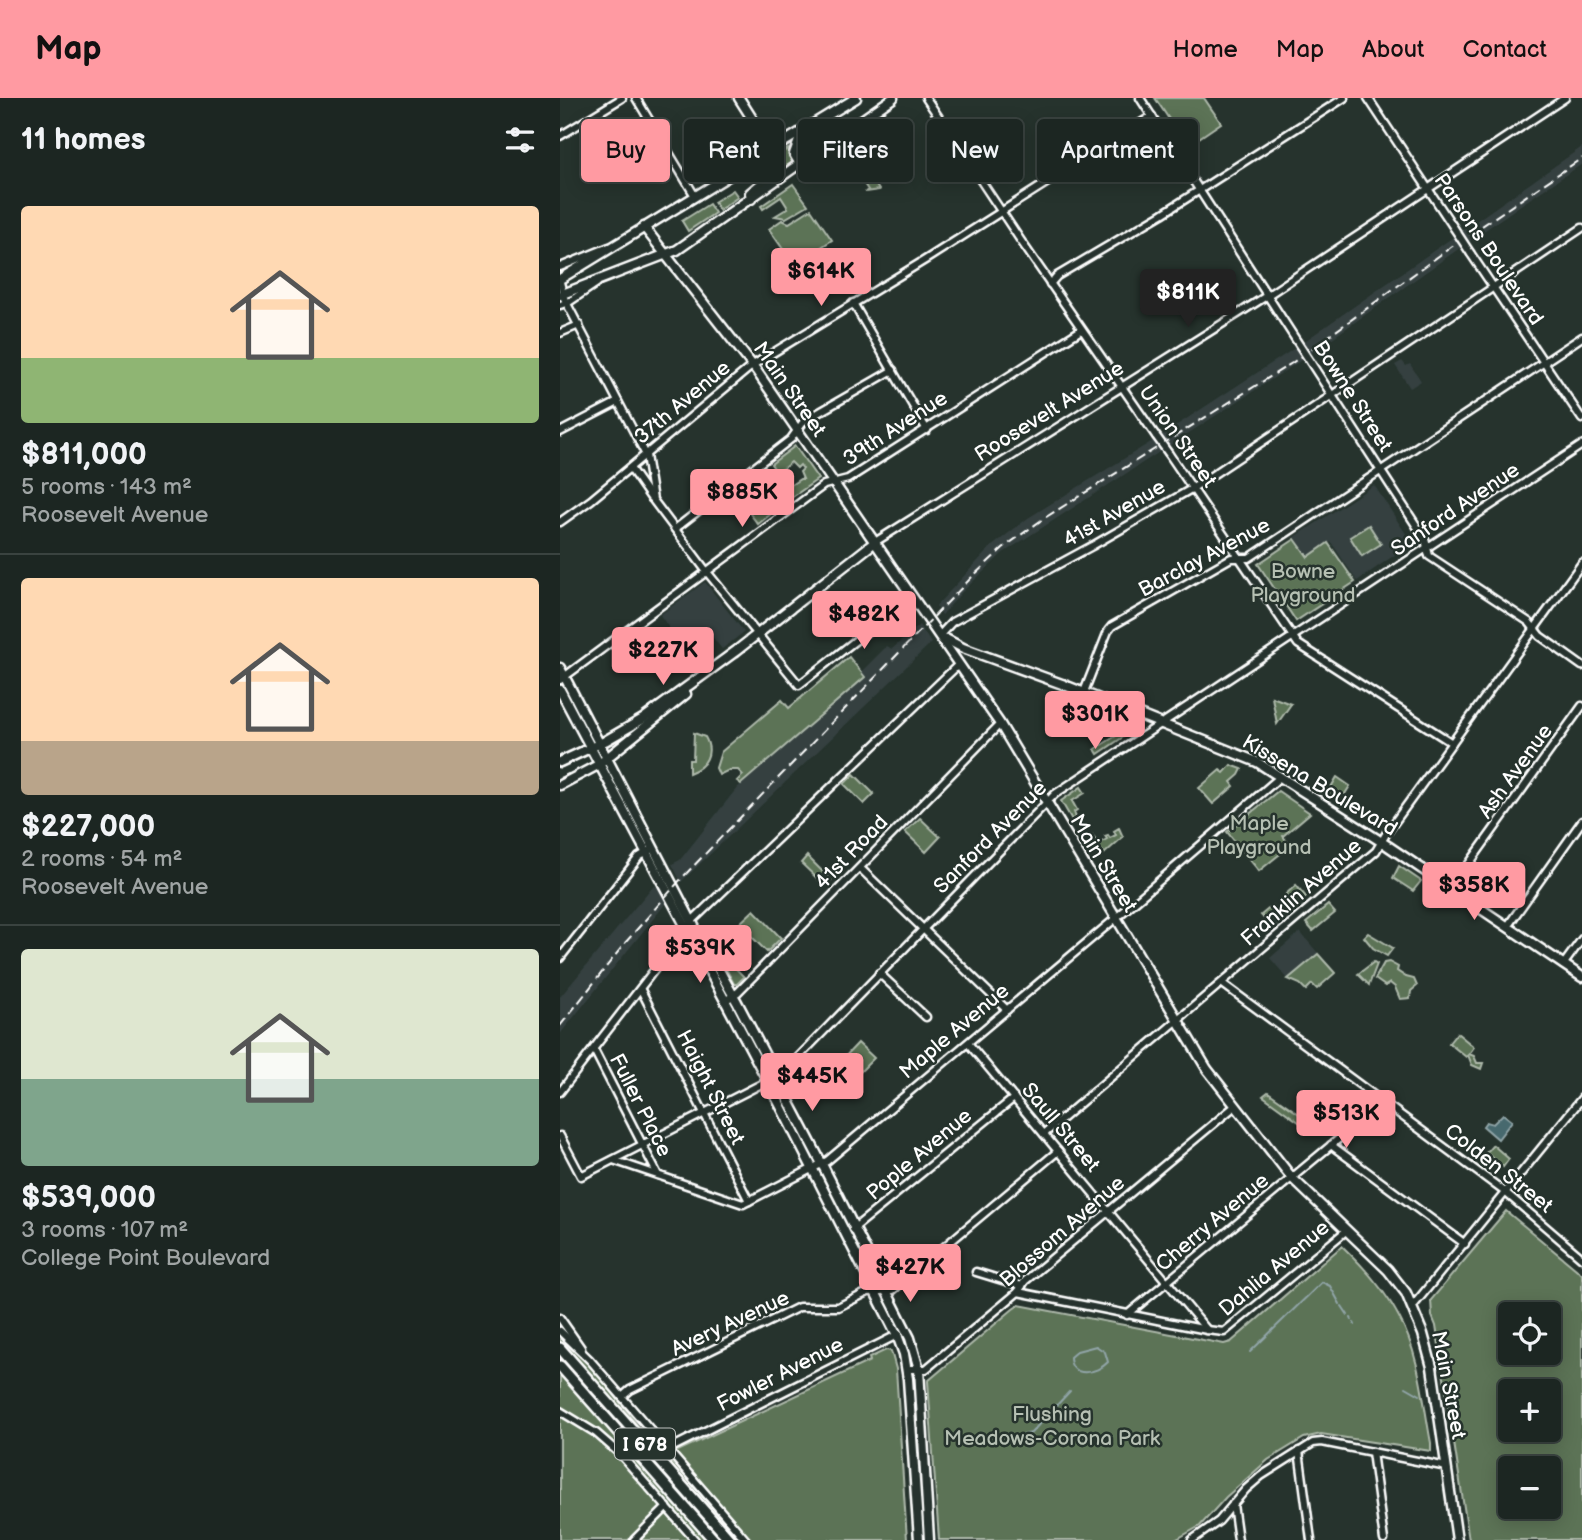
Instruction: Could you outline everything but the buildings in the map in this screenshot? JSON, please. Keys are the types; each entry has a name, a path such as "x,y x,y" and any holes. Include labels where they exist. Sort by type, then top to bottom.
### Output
{"highway":[{"name":"I 678","path":"560,1348 730,1540"},
{"name":"I 678","path":"560,1366 714,1540"},
{"path":"693,1515 708,1540"}],"main road":[{"path":"739,98 752,119"},
{"path":"823,119 856,98"},
{"path":"863,119 893,98"},
{"path":"798,142 794,153 798,160"},
{"path":"563,299 605,278 677,250 798,165"},
{"path":"560,281 718,182"},
{"path":"751,199 750,193 764,182"},
{"name":"Main Street","path":"644,227 753,365 1000,724 1207,1069 1292,1178 1396,1279 1413,1306 1432,1367 1457,1540"},
{"name":"Roosevelt Avenue","path":"560,762 643,719 757,635 875,542"},
{"name":"Kissena Boulevard","path":"939,636 962,648 1084,692 1244,756 1381,842 1582,977"},
{"name":"Roosevelt Avenue","path":"560,785 606,759 736,651"},
{"path":"560,668 562,679 599,744 686,930 768,1081 897,1335 907,1369 919,1540"},
{"path":"560,691 598,765 733,995 856,1228 906,1330 919,1369 929,1540"}],"street":[{"path":"560,136 622,98"},
{"path":"636,98 695,196"},
{"name":"Union Street","path":"926,98 1081,330 1193,488 1298,644 1451,743"},
{"name":"Bowne Street","path":"1140,98 1425,539 1429,556 1501,603 1534,628 1540,636 1582,666"},
{"path":"1050,284 1057,276 1200,191 1344,98"},
{"name":"Parsons Boulevard","path":"1368,98 1582,419"},
{"name":"Roosevelt Avenue","path":"875,542 1268,295 1565,98"},
{"name":"37th Avenue","path":"560,522 591,500 753,365 1152,117"},
{"name":"41st Avenue","path":"939,636 952,622 1092,547 1193,488 1582,228"},
{"path":"560,267 599,249 618,244"},
{"path":"560,281 563,299 646,454 653,500"},
{"path":"853,303 927,430"},
{"path":"560,333 579,325"},
{"name":"39th Avenue","path":"562,679 824,485 848,479 1081,330"},
{"name":"Barclay Avenue","path":"1084,692 1112,626 1231,558 1249,558 1582,337"},
{"path":"675,529 791,439 804,421 893,370"},
{"path":"560,432 618,401"},
{"name":"Sanford Avenue","path":"560,1136 581,1176 785,1070 1047,802 1582,446"},
{"path":"630,468 707,572 799,685 912,596"},
{"name":"Franklin Avenue","path":"1044,1134 1376,851 1582,563"},
{"path":"560,1092 692,921 958,665"},
{"name":"Ash Avenue","path":"1451,890 1582,706"},
{"name":"41st Road","path":"725,1001 860,868 1000,724"},
{"name":"Maple Avenue","path":"749,1201 822,1164 1280,777"},
{"path":"1507,927 1582,821"},
{"path":"560,958 639,857 649,851"},
{"path":"860,868 1007,1010"},
{"path":"1563,965 1582,939"},
{"path":"879,973 926,1017"},
{"name":"Colden Street","path":"1223,984 1505,1192 1582,1258"},
{"name":"Haight Street","path":"641,990 749,1201"},
{"name":"Saull Street","path":"968,1043 1207,1330"},
{"name":"Fuller Place","path":"594,1050 658,1175"},
{"name":"Pople Avenue","path":"845,1234 856,1228 1014,1098"},
{"path":"1413,1306 1582,1098"},
{"name":"Cherry Avenue","path":"1127,1315 1383,1102"},
{"name":"Blossom Avenue","path":"919,1369 926,1369 1235,1106"},
{"path":"1331,1145 1465,1244"},
{"name":"Avery Avenue","path":"622,1397 634,1388 799,1307 838,1307 868,1293 893,1290 1058,1152"},
{"path":"613,1160 743,1204 749,1201"},
{"name":"Dahlia Avenue","path":"1207,1330 1224,1332 1347,1230"},
{"path":"976,1272 1020,1289 1127,1315 1207,1330"},
{"path":"560,1318 590,1360"},
{"name":"Fowler Avenue","path":"669,1449 906,1330"},
{"path":"560,1331 590,1360 669,1449 678,1465 746,1540"},
{"path":"907,1369 919,1369"},
{"path":"560,1411 596,1433 620,1454 695,1540"},
{"path":"1192,1540 1219,1521 1261,1476 1313,1443 1322,1442 1447,1468"},
{"path":"1299,1451 1311,1540"},
{"path":"1372,1452 1384,1540"},
{"path":"1233,1504 1238,1540"},
{"path":"634,1540 667,1507"}],"shaded area":[{"path":"1582,147 1582,164 1297,363 1003,553 942,615 936,606 991,547 1028,518 1289,352"},
{"path":"1402,361 1406,366 1410,364 1421,381 1410,388 1395,365"},
{"path":"1374,485 1412,543 1357,581 1331,542 1308,557 1295,537"},
{"path":"705,582 744,632 722,649 709,633 685,651 660,615"},
{"path":"919,625 931,643 681,882 672,864 680,860 737,788 865,677 861,672 887,646 892,649"},
{"path":"653,886 658,887 666,903 560,1034 560,997"},
{"path":"1300,932 1335,973 1317,989 1312,984 1306,990 1288,979 1270,958"}],"green space":[{"path":"1155,98 1204,98 1221,123 1198,139 1198,119 1169,119"},
{"path":"788,149 794,163 784,170 784,151"},
{"path":"863,182 874,182 879,190 865,192 868,190"},
{"path":"793,184 808,205 786,218 775,216 788,208 781,197 763,209 761,206"},
{"path":"733,190 738,197 719,210 714,202"},
{"path":"709,204 715,213 688,231 682,221"},
{"path":"811,209 832,240 794,265 769,229 782,220 789,223"},
{"path":"795,446 818,479 788,500 782,491 803,479 800,472 803,469 800,465 797,468 791,462 775,475 776,471 771,464"},
{"path":"747,482 771,514 758,524 733,492"},
{"path":"1369,525 1381,544 1362,556 1350,537"},
{"name":"Bowne Playground","path":"1295,539 1308,557 1328,543 1355,582 1296,621 1258,564"},
{"path":"849,657 865,677 741,784 737,781 743,775 738,770 729,770 719,775 716,768 721,752 782,700 789,708"},
{"path":"1272,697 1291,704 1277,724"},
{"path":"1125,721 1138,727 1098,754 1095,749 1119,734 1117,728"},
{"path":"694,733 705,737 709,749 704,763 689,773 689,760 693,760"},
{"path":"1231,765 1242,769 1231,782 1234,786 1213,804 1199,788 1220,770 1224,773"},
{"path":"854,774 874,794 864,804 844,784"},
{"path":"1337,777 1350,786 1343,797 1347,800 1344,805 1327,794"},
{"path":"1081,787 1085,793 1072,801 1077,810 1074,812 1076,818 1072,820 1061,801"},
{"name":"Maple Playground","path":"1278,791 1310,813 1283,836 1290,846 1259,871 1227,832"},
{"path":"920,818 940,837 926,852 905,832"},
{"path":"1119,828 1123,837 1104,854 1103,852 1098,857 1097,851 1091,852 1088,847 1092,843 1085,832 1089,837 1092,835 1098,844 1107,839 1105,836 1110,838 1116,835 1114,831"},
{"path":"807,856 831,880 825,886 801,863"},
{"path":"1399,866 1421,881 1413,891 1393,878"},
{"path":"1296,885 1306,897 1296,906 1286,894"},
{"path":"1328,905 1335,913 1313,931 1306,923"},
{"path":"1272,906 1282,918 1272,927 1261,915"},
{"path":"754,910 781,938 767,952 739,924"},
{"path":"1368,933 1393,948 1387,956 1373,948 1364,937"},
{"path":"721,953 744,977 737,984 734,984 719,955"},
{"path":"1318,954 1335,973 1317,989 1312,984 1306,990 1288,979"},
{"path":"1374,962 1377,964 1369,985 1358,974"},
{"path":"1389,962 1398,967 1397,971 1414,979 1417,986 1411,991 1410,998 1400,999 1395,987 1390,983 1385,986 1375,979 1384,963"},
{"path":"1457,1033 1474,1047 1469,1054 1474,1056 1477,1063 1483,1063 1481,1069 1472,1065 1468,1055 1466,1057 1449,1043"},
{"path":"858,1043 874,1058 856,1076 841,1061"},
{"path":"1268,1092 1316,1126 1310,1130 1263,1096"},
{"path":"1493,1145 1509,1159 1503,1167 1486,1153"},
{"path":"1506,1211 1582,1274 1582,1540 1469,1540 1436,1326 1431,1300"},
{"name":"Flushing Meadows-Corona Park","path":"1342,1246 1381,1288 1406,1332 1420,1379 1431,1451 1321,1434 1304,1438 1268,1460 1226,1497 1200,1526 1175,1540 939,1540 928,1381 1013,1309 1019,1305 1224,1344 1231,1342"},
{"name":"Flushing Meadows-Corona Park","path":"560,1335 590,1364 663,1458 870,1361 869,1358 886,1350 891,1351 896,1369 907,1540 560,1540"}],"water":[{"path":"1503,1114 1512,1121 1498,1139 1483,1126 1486,1122 1493,1124"}],"waterway":[{"path":"1250,1352 1322,1282 1330,1286 1340,1304"},
{"path":"1342,1306 1348,1315"},
{"path":"1096,1346 1105,1352 1108,1362 1091,1371 1074,1369 1070,1357 1077,1351 1096,1346"},
{"path":"1406,1387 1420,1395"},
{"path":"1000,1442 1031,1433 1070,1391"}],"railway":[{"path":"560,1026 625,943 681,879 1003,548 1043,519 1292,363 1451,247 1582,158"},
{"path":"560,778 570,773"}]}
